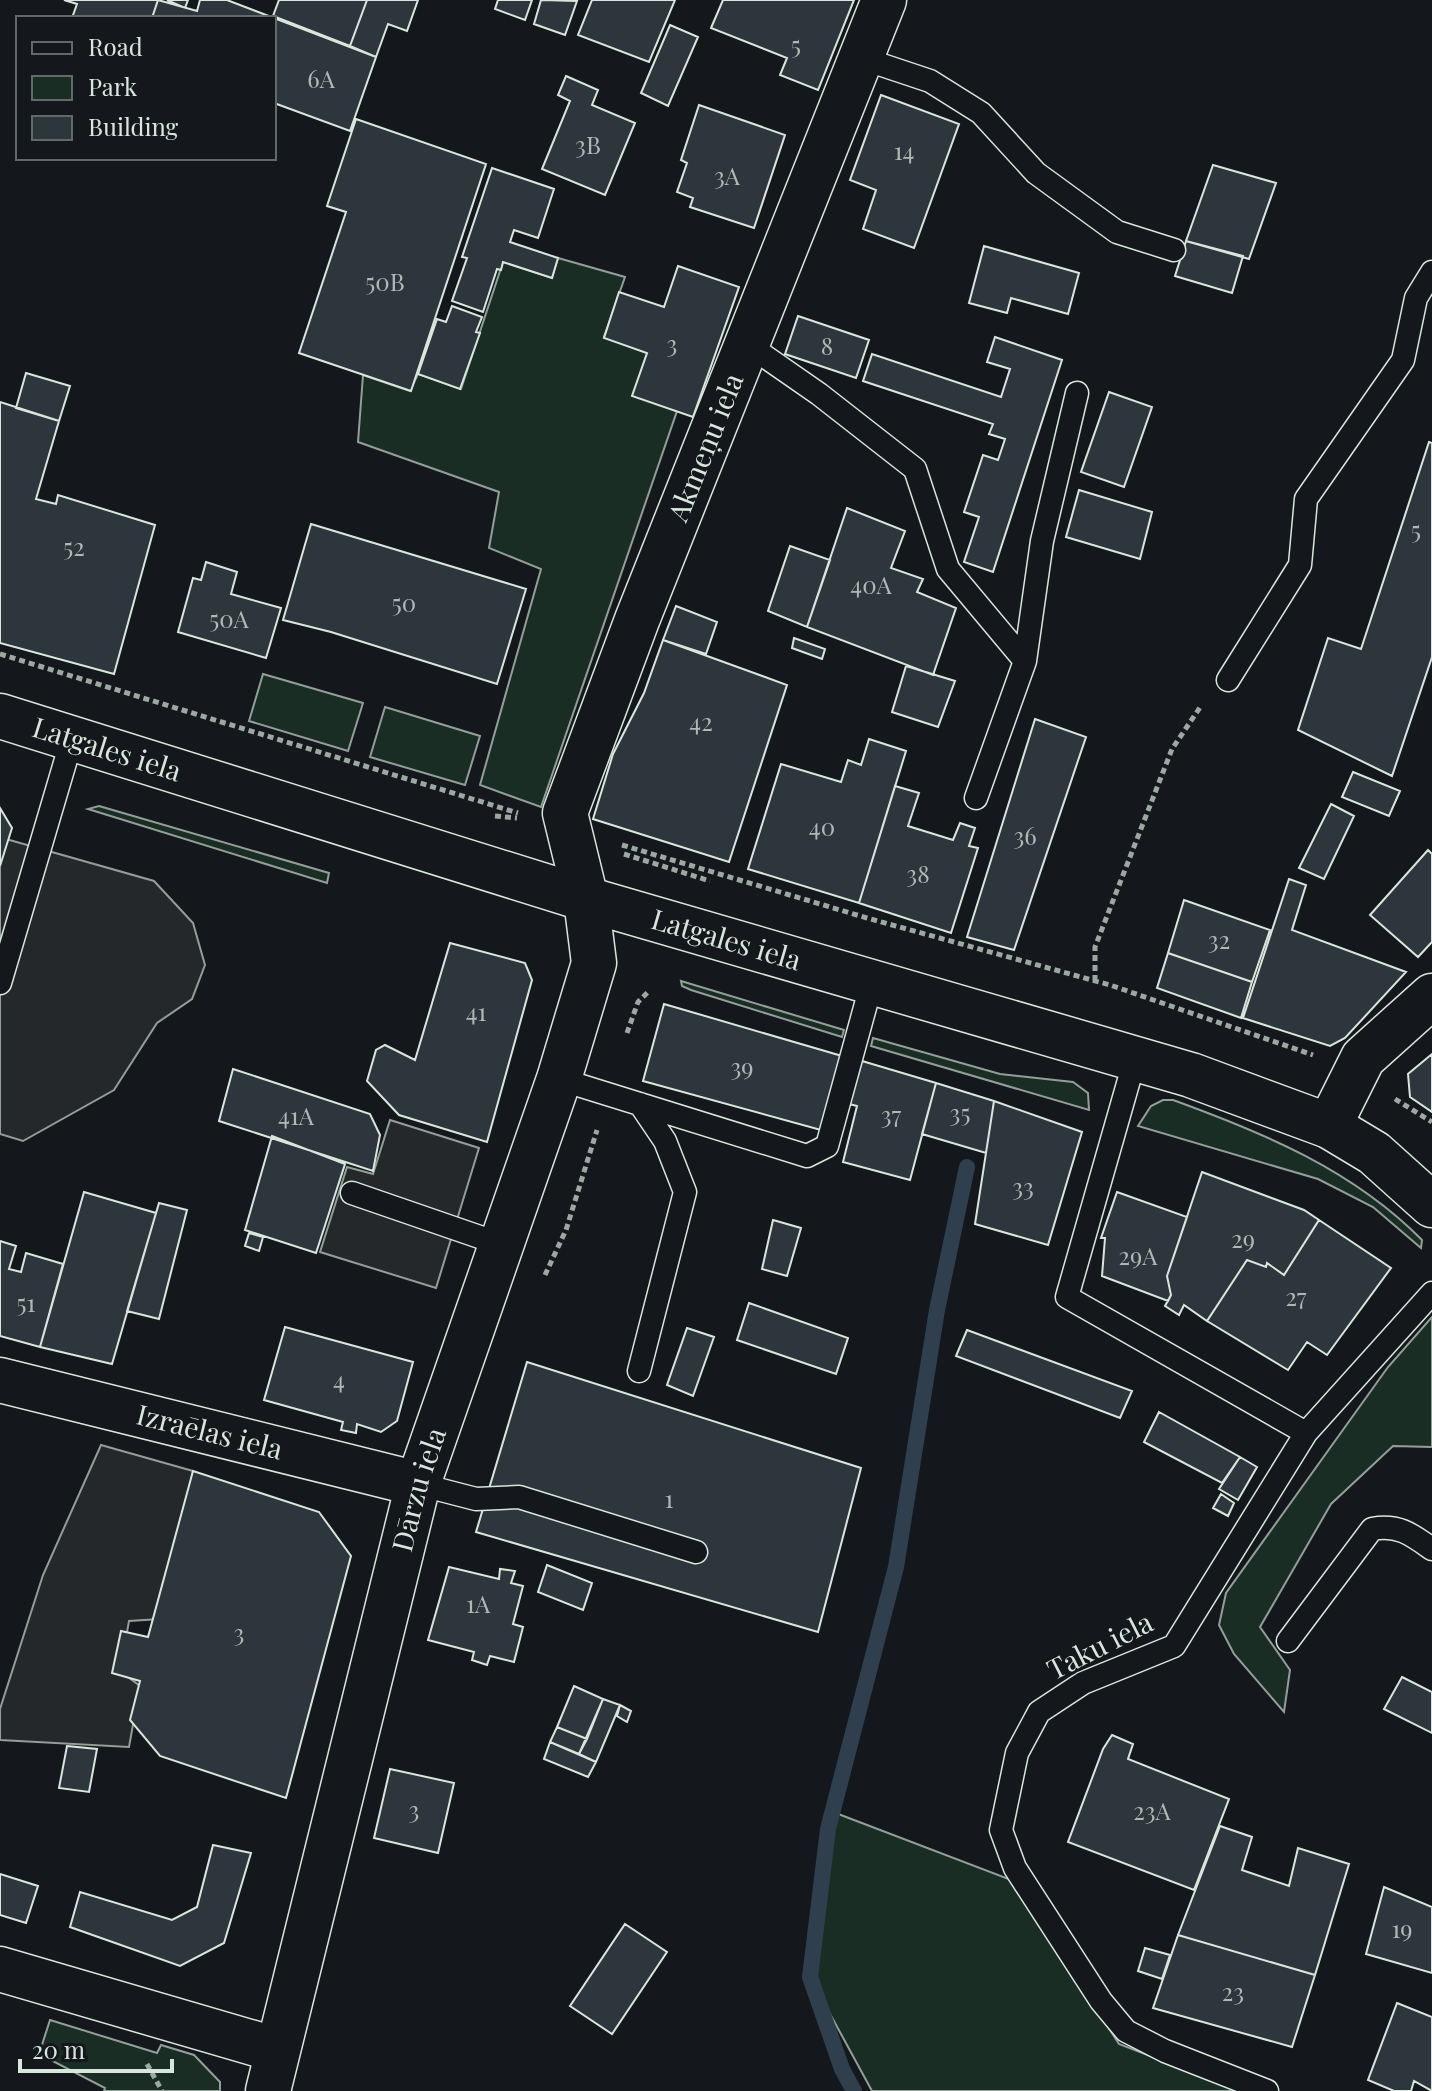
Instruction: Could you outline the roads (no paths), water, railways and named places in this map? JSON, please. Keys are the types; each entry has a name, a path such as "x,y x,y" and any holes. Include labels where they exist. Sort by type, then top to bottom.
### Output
{"street":[{"name":"Akmeņu iela","path":"586,899 565,813 884,0"},
{"name":"Latgales iela","path":"0,716 586,899 1191,1075 1329,1126 1374,1153 1432,1205"},
{"name":"Dārzu iela","path":"273,2071 418,1484 559,1079 594,963 586,899"},
{"path":"1329,1126 1363,1058 1432,996"},
{"name":"Izraēlas iela","path":"0,1380 418,1484"},
{"path":"0,1969 273,2071"}],"lane":[{"path":"861,58 930,81 981,113 1036,173 1117,232 1174,250"},
{"path":"1228,680 1300,565 1306,499 1403,360 1416,298 1432,272"},
{"path":"747,344 819,394 915,469 948,569 1025,661"},
{"path":"976,798 1025,661 1042,541 1077,393"},
{"path":"0,983 72,739"},
{"path":"559,1079 807,1156 827,1146 872,982"},
{"path":"1135,1059 1067,1297 1306,1433"},
{"path":"639,1371 685,1192 665,1141 640,1104"},
{"path":"352,1193 500,1244"},
{"name":"Taku iela","path":"1267,2091 1165,2051 1126,2031 1077,1966 1023,1881 1001,1830 1017,1753 1039,1712 1083,1683 1174,1646 1306,1433 1432,1293"},
{"path":"418,1484 476,1499 519,1497 696,1552"},
{"path":"1288,1641 1372,1529 1390,1525 1405,1530 1432,1549"}],"waterway":[{"path":"854,2091 842,2069 810,1977 828,1829 896,1567 937,1310 967,1167"}]}
